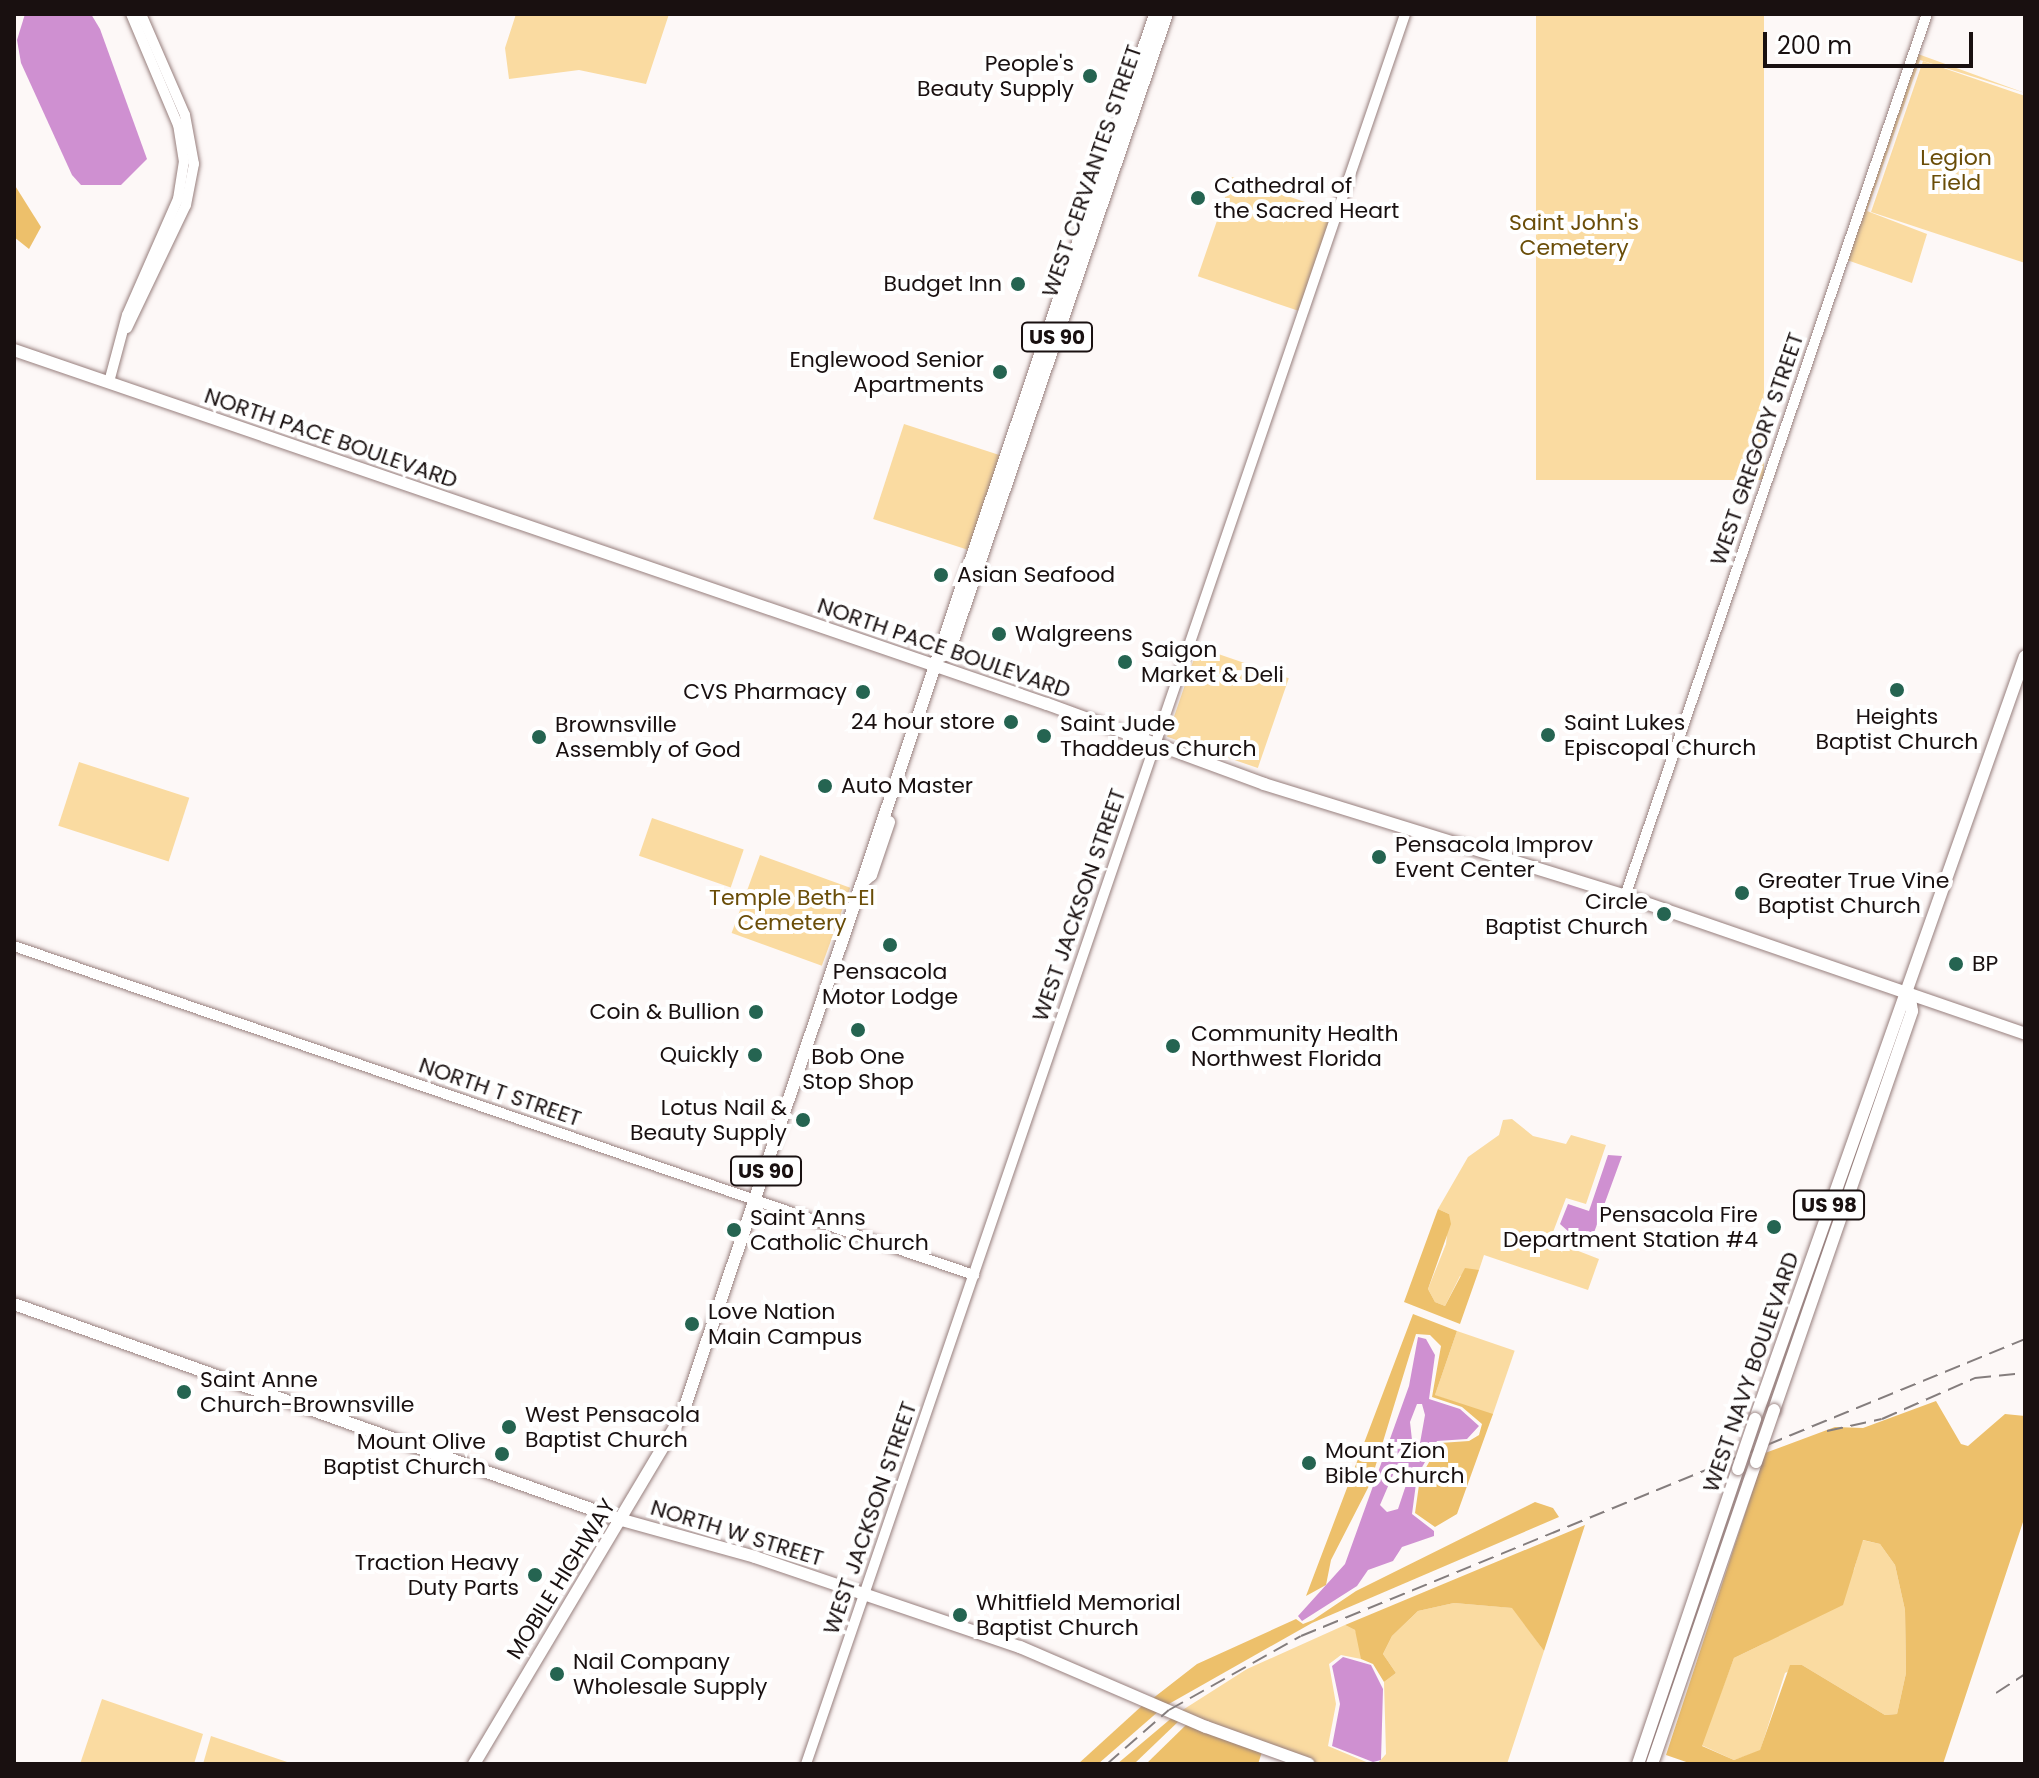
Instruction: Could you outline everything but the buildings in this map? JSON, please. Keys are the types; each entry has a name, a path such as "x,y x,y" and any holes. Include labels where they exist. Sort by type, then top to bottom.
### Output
{"main road":[{"name":"WEST CERVANTES STREET","path":"659,1458 682,1415 940,662 979,530 1155,14"},
{"name":"WEST CERVANTES STREET","path":"940,662 949,652 1167,14"},
{"name":"NORTH PACE BOULEVARD","path":"14,350 940,662 1154,746 1625,896 2025,1034"},
{"path":"1909,993 2025,656"},
{"name":"WEST NAVY BOULEVARD","path":"1652,1764 1912,1011 1909,993"},
{"name":"WEST NAVY BOULEVARD","path":"1638,1764 1897,1011 1909,993"},
{"name":"NORTH W STREET","path":"14,1304 622,1520 865,1594 1020,1647 1206,1727 1309,1764"},
{"name":"MOBILE HIGHWAY","path":"465,1764 496,1721 659,1458"},
{"name":"MOBILE HIGHWAY","path":"474,1764 496,1721"}],"street":[{"path":"127,328 127,315 178,199 184,162 178,125 131,14"},
{"path":"109,382 127,328 186,205 194,164 185,115 141,14"},
{"name":"WEST JACKSON STREET","path":"806,1764 1405,14"},
{"name":"WEST GREGORY STREET","path":"1625,896 1927,14"},
{"name":"NORTH T STREET","path":"14,946 974,1275"}],"green space":[{"path":"516,14 669,14 646,84 579,70 509,79 505,48"},
{"name":"Saint John's Cemetery","path":"1536,14 1764,14 1764,480 1536,480"},
{"path":"1918,54 2025,93 1920,60 1867,211 1927,234 1912,283 1847,260"},
{"name":"Legion Field","path":"1923,61 2025,96 2025,263 1871,212"},
{"path":"1232,177 1333,212 1299,311 1198,276"},
{"path":"904,424 1000,455 969,550 873,519"},
{"path":"1198,647 1289,678 1258,768 1167,737"},
{"path":"79,762 189,798 169,862 58,826"},
{"path":"652,818 744,850 731,887 639,856"},
{"name":"Temple Beth-El Cemetery","path":"760,855 850,888 822,966 732,933"},
{"path":"1512,1119 1533,1136 1566,1144 1571,1135 1606,1145 1586,1204 1566,1198 1550,1240 1599,1259 1588,1290 1484,1255 1479,1270 1460,1276 1445,1306 1435,1302 1428,1289 1446,1244 1449,1214 1438,1209 1468,1157 1499,1135 1503,1120"},
{"path":"1457,1331 1515,1351 1493,1415 1435,1395"},
{"path":"1862,1540 1880,1544 1895,1565 1905,1610 1906,1673 1897,1714 1885,1715 1802,1665 1785,1673 1760,1751 1734,1760 1701,1745 1734,1658 1765,1643 1854,1570"},
{"path":"1454,1603 1513,1608 1544,1651 1507,1764 1377,1764 1386,1754 1384,1682 1396,1673 1383,1654 1392,1636 1418,1611"},
{"path":"1345,1625 1355,1630 1363,1651 1361,1659 1341,1655 1329,1664 1336,1704 1328,1746 1371,1764 1320,1764 1181,1711 1247,1669"},
{"path":"102,1699 203,1734 194,1764 80,1764"},
{"path":"211,1736 293,1764 203,1764"}],"shaded area":[{"path":"25,14 91,14 100,29 147,159 121,185 81,185 72,175 21,63 17,40"},
{"path":"14,184 41,227 29,249 14,237"},
{"path":"1608,1155 1622,1156 1588,1249 1560,1224 1568,1204 1589,1211"},
{"path":"1438,1209 1449,1214 1451,1224 1428,1289 1435,1302 1445,1306 1465,1268 1479,1270 1460,1324 1404,1302"},
{"path":"1413,1314 1457,1331 1435,1395 1493,1414 1457,1514 1435,1527 1415,1513 1420,1478 1440,1443 1469,1441 1479,1435 1482,1424 1462,1407 1432,1397 1441,1346 1430,1335 1416,1334 1370,1484 1331,1560 1326,1585 1306,1596"},
{"path":"1418,1337 1426,1339 1435,1355 1429,1399 1460,1409 1479,1426 1467,1439 1437,1441 1417,1476 1412,1514 1434,1531 1434,1536 1402,1547 1393,1561 1368,1570 1357,1586 1302,1621 1298,1616 1345,1564 1409,1386","holes":["1417,1404 1422,1404 1425,1415 1420,1443 1412,1440 1410,1422","1398,1463 1409,1476 1398,1509 1387,1512 1380,1505"]},
{"path":"1936,1401 1961,1444 1968,1446 2005,1414 2025,1416 2024,1519 1943,1764 1692,1764 1666,1755 1765,1453 1835,1427 1863,1428","holes":["1863,1540 1880,1544 1895,1565 1905,1610 1906,1673 1897,1714 1885,1715 1802,1665 1790,1665 1760,1750 1734,1760 1702,1746 1734,1658 1843,1605"]},
{"path":"1535,1502 1553,1508 1559,1517 1312,1623 1167,1705 1152,1699 1197,1664 1296,1619 1303,1624 1313,1620 1356,1591"},
{"path":"1585,1525 1544,1651 1512,1608 1454,1603 1418,1611 1392,1636 1383,1654 1396,1673 1384,1682 1373,1664 1361,1659 1355,1630 1345,1625"},
{"path":"1343,1657 1371,1665 1383,1689 1381,1760 1373,1762 1332,1746 1340,1704 1332,1666"},
{"path":"1145,1703 1160,1710 1098,1764 1078,1764"},
{"path":"1174,1716 1181,1719 1134,1764 1117,1764"},
{"path":"1188,1723 1262,1752 1258,1764 1146,1764"}],"railway":[{"path":"1107,1764 1169,1710 1301,1636 2025,1339"},
{"path":"1827,1431 1882,1419 1975,1378 2025,1373"},
{"path":"1996,1693 2025,1674"}],"place":[{"name":"People's Beauty Supply","path":"1090,76"},
{"name":"Cathedral of the Sacred Heart","path":"1198,198"},
{"name":"Budget Inn","path":"1018,284"},
{"name":"Englewood Senior Apartments","path":"1000,372"},
{"name":"Asian Seafood","path":"941,575"},
{"name":"Walgreens","path":"999,634"},
{"name":"Saigon Market & Deli","path":"1125,662"},
{"name":"Heights Baptist Church","path":"1897,690"},
{"name":"CVS Pharmacy","path":"863,692"},
{"name":"24 hour store","path":"1011,722"},
{"name":"Saint Lukes Episcopal Church","path":"1548,735"},
{"name":"Saint Jude Thaddeus Church","path":"1044,736"},
{"name":"Brownsville Assembly of God","path":"539,737"},
{"name":"Auto Master","path":"825,786"},
{"name":"Pensacola Improv Event Center","path":"1379,857"},
{"name":"Greater True Vine Baptist Church","path":"1742,893"},
{"name":"Circle Baptist Church","path":"1664,914"},
{"name":"Pensacola Motor Lodge","path":"890,945"},
{"name":"BP","path":"1956,964"},
{"name":"Coin & Bullion","path":"756,1012"},
{"name":"Bob One Stop Shop","path":"858,1030"},
{"name":"Community Health Northwest Florida","path":"1173,1046"},
{"name":"Quickly","path":"755,1055"},
{"name":"Lotus Nail & Beauty Supply","path":"803,1120"},
{"name":"Pensacola Fire Department Station #4","path":"1774,1227"},
{"name":"Saint Anns Catholic Church","path":"734,1230"},
{"name":"Love Nation Main Campus","path":"692,1324"},
{"name":"Saint Anne Church-Brownsville","path":"184,1392"},
{"name":"West Pensacola Baptist Church","path":"509,1427"},
{"name":"Mount Olive Baptist Church","path":"502,1454"},
{"name":"Mount Zion Bible Church","path":"1309,1463"},
{"name":"Traction Heavy Duty Parts","path":"535,1575"},
{"name":"Whitfield Memorial Baptist Church","path":"960,1615"},
{"name":"Nail Company Wholesale Supply","path":"557,1674"}]}
